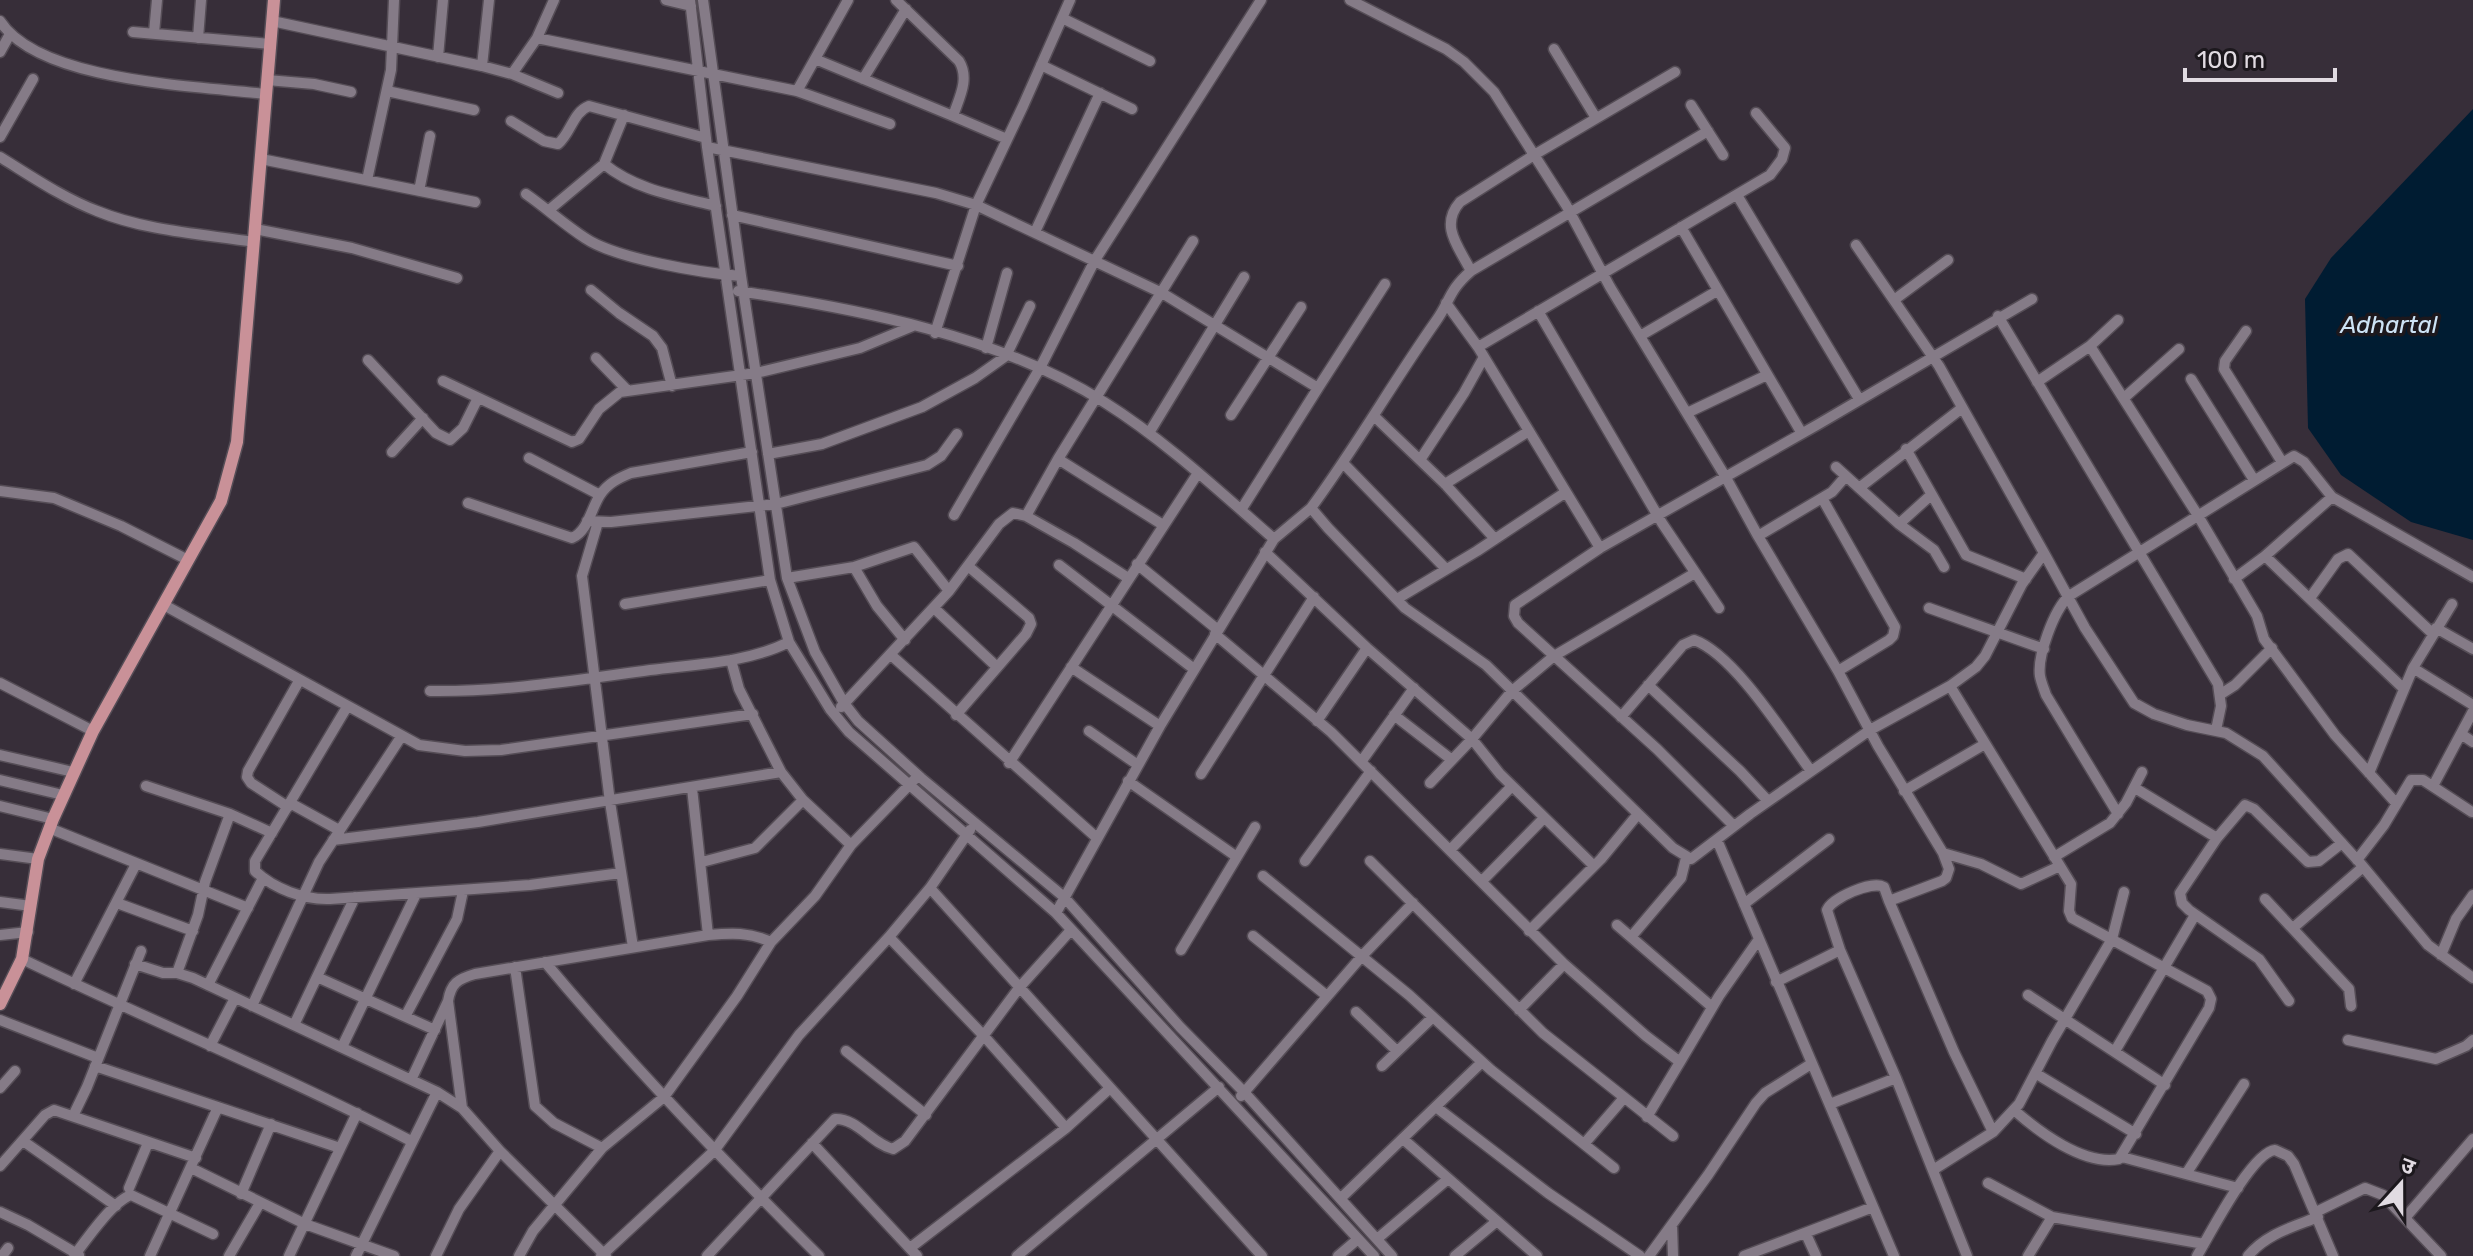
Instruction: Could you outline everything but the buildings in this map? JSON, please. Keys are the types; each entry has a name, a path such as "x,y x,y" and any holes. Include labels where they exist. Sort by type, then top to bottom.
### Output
{"main road":[{"path":"0,1004 5,986 22,959 38,859 73,772 221,501 237,442 274,0"}],"street":[{"path":"154,33 157,0"},
{"path":"198,38 201,0"},
{"path":"367,180 394,47 394,0"},
{"path":"438,57 443,0"},
{"path":"482,66 489,0"},
{"path":"512,74 537,38 554,0"},
{"path":"666,0 690,3 697,72 770,580 789,642 834,714 849,732 1056,913 1374,1256"},
{"path":"703,0 743,292 787,578 815,652 858,721 1064,897 1392,1256"},
{"path":"797,91 848,0"},
{"path":"896,0 965,70 965,80 953,116"},
{"path":"935,333 976,205 1070,0"},
{"path":"954,515 1040,368 1095,260 1261,0"},
{"path":"1350,0 1446,49 1464,62 1494,92 1570,212 1838,671 1904,791 1943,853 1949,869 1946,878 1889,901"},
{"path":"863,79 906,9"},
{"path":"1062,18 1150,61"},
{"path":"0,21 10,34 36,52 84,71 266,94"},
{"path":"272,21 482,66 512,74 558,93"},
{"path":"133,32 270,44"},
{"path":"0,52 10,34"},
{"path":"537,38 797,91 890,124"},
{"path":"1554,49 1596,118"},
{"path":"815,59 1007,139"},
{"path":"1041,65 1132,109"},
{"path":"1471,271 1449,228 1452,211 1460,202 1675,72"},
{"path":"0,137 33,79"},
{"path":"267,80 314,84 351,92"},
{"path":"387,91 474,110"},
{"path":"1035,232 1100,93"},
{"path":"1691,105 1723,155"},
{"path":"511,121 544,141 558,144 584,107 594,106 723,148 936,193 976,205 1162,293 1318,388"},
{"path":"1420,460 1481,352 1538,311 1770,175 1785,152 1783,144 1756,113"},
{"path":"549,210 604,164 624,115"},
{"path":"1056,913 1128,781 1265,552 1274,539 1311,508 1344,464 1455,285 1471,271 1708,131"},
{"path":"419,191 430,136"},
{"path":"0,157 47,186 97,211 143,225 352,248 457,278"},
{"path":"261,159 475,202"},
{"path":"604,164 643,188 716,206"},
{"path":"526,194 586,239 602,246 642,259 741,276"},
{"path":"1737,195 1859,399"},
{"path":"732,215 958,266"},
{"path":"1681,227 1801,432"},
{"path":"1026,516 1193,241"},
{"path":"1856,245 1933,357 2085,628 2134,703 2154,714 2226,733 2263,756 2360,863 2428,945 2473,978"},
{"path":"1894,300 1948,260"},
{"path":"986,348 1007,273"},
{"path":"1149,433 1244,277"},
{"path":"1241,510 1385,284"},
{"path":"591,290 653,336 662,348 672,386"},
{"path":"728,290 857,310 986,348 1040,368 1097,398 1149,433 1274,539"},
{"path":"1640,336 1717,291"},
{"path":"1734,826 1518,623 1514,616 1515,605 1600,548 2032,299"},
{"path":"1446,303 1481,352 1600,548"},
{"path":"768,454 822,444 922,407 975,378 1006,356 1030,306"},
{"path":"1231,415 1301,307"},
{"path":"1538,311 1658,516 1719,608"},
{"path":"1998,316 2218,684 2221,694 2216,730"},
{"path":"2037,382 2090,346 2118,320"},
{"path":"443,381 572,442 579,439 607,400 627,390 756,373 860,348 913,326"},
{"path":"2246,331 2225,361 2224,369 2282,462"},
{"path":"2090,346 2197,514 2257,616 2264,639 2335,735 2396,803"},
{"path":"2124,398 2179,349"},
{"path":"596,358 627,390"},
{"path":"368,360 436,433 450,440 459,434 478,398"},
{"path":"1687,413 1767,375"},
{"path":"2191,379 2254,480"},
{"path":"1859,488 1962,408"},
{"path":"1374,416 1445,484 1495,539"},
{"path":"392,452 423,418"},
{"path":"1445,484 1529,431"},
{"path":"468,503 572,538 592,522 760,507 927,465 941,456 957,434"},
{"path":"1906,449 1966,555 2026,579"},
{"path":"633,947 610,802 582,576 592,522 600,495 616,479 631,473 752,452"},
{"path":"2118,814 2046,695 2040,676 2044,649 2056,614 2069,596 2197,514 2297,456 2332,497 2473,577"},
{"path":"529,458 600,495"},
{"path":"1058,459 1163,525"},
{"path":"1344,464 1446,569"},
{"path":"1836,467 1899,524 1934,550 1944,567"},
{"path":"1009,763 1198,473"},
{"path":"1758,536 1822,498 1846,476"},
{"path":"0,491 54,498 121,526 188,560"},
{"path":"1397,599 1566,492"},
{"path":"1899,524 1931,495"},
{"path":"2234,579 2332,497"},
{"path":"1822,498 1895,627 1889,640 1838,671"},
{"path":"1311,508 1397,599 1486,665 1686,858 1695,858 1768,801 1870,730 1950,686 1976,667 2044,553"},
{"path":"834,714 949,591 1008,515 1026,516 1128,578"},
{"path":"787,578 854,567 914,547 949,591"},
{"path":"1265,552 1367,648 1472,739 1512,786 1594,866"},
{"path":"2310,598 2338,559 2348,554 2434,630 2473,649"},
{"path":"2265,556 2404,689"},
{"path":"1137,564 1371,771 1564,964 1680,1062"},
{"path":"1059,565 1194,669"},
{"path":"956,715 1026,634 1031,624 1029,618 968,566"},
{"path":"854,567 877,606 905,640"},
{"path":"1430,783 1512,691 1554,656 1695,573"},
{"path":"625,604 770,580"},
{"path":"1201,774 1314,597"},
{"path":"2369,773 2413,668 2452,604"},
{"path":"164,605 419,745 465,751 501,750 753,714"},
{"path":"934,608 997,667"},
{"path":"1929,608 2044,649"},
{"path":"1621,717 1683,645 1694,640 1713,650 1752,691 1811,771"},
{"path":"430,691 526,688 731,660 789,642"},
{"path":"1317,721 1367,648"},
{"path":"2221,694 2235,685 2272,648"},
{"path":"891,655 1097,838"},
{"path":"731,660 739,689 781,772 803,800 851,845"},
{"path":"1071,667 1160,726"},
{"path":"2413,668 2473,705"},
{"path":"299,681 255,756 247,777 260,790 336,835 478,822 781,772"},
{"path":"0,683 93,731"},
{"path":"1648,685 1768,801"},
{"path":"1950,686 2072,889 2069,915 2207,991 2211,999 2209,1008 2122,1157"},
{"path":"1361,762 1414,688"},
{"path":"347,707 254,866 263,878 304,898 330,899 463,891 621,873"},
{"path":"2433,786 2473,711"},
{"path":"1394,715 1452,760"},
{"path":"1089,731 1138,765"},
{"path":"2461,734 2473,742"},
{"path":"252,1006 319,862 401,737"},
{"path":"1904,791 1985,744"},
{"path":"0,755 73,772"},
{"path":"1305,861 1371,771"},
{"path":"1943,853 1990,868 2021,884 2110,823 2135,788 2142,772"},
{"path":"519,1256 533,1231 602,1148 664,1097 743,987 771,942 815,896 851,845 918,775"},
{"path":"2293,928 2360,863 2411,780 2418,779 2433,786 2472,812"},
{"path":"0,780 63,795"},
{"path":"1128,781 1237,857"},
{"path":"146,786 230,814 272,833"},
{"path":"1451,849 1512,786"},
{"path":"692,788 708,935"},
{"path":"2135,788 2217,838"},
{"path":"702,862 755,848 803,800"},
{"path":"2289,1001 2259,959 2195,915 2182,903 2180,893 2217,838 2245,805 2254,809 2308,862 2319,861 2342,843"},
{"path":"0,806 51,824 136,864 248,908"},
{"path":"177,973 230,814"},
{"path":"1529,931 1594,866 1638,814"},
{"path":"1482,881 1544,818"},
{"path":"135,964 163,973 177,973 208,985 437,1092 462,1108 603,1255 714,1151 799,1035 930,888 975,823"},
{"path":"1181,950 1255,827"},
{"path":"1744,904 1829,839"},
{"path":"1717,840 1894,1256"},
{"path":"0,854 38,859"},
{"path":"1631,937 1681,878 1686,858"},
{"path":"1370,861 1543,1033 1673,1136"},
{"path":"74,984 136,864"},
{"path":"1263,876 1362,956 1482,1062 1614,1168"},
{"path":"208,985 263,878"},
{"path":"1967,1256 1896,1078 1827,918 1832,901 1877,883 1884,887 1954,1052 1993,1132"},
{"path":"930,888 1260,1255"},
{"path":"406,1015 457,919 463,891"},
{"path":"1933,1170 1993,1132 2014,1110 2112,939 2124,892"},
{"path":"342,1047 416,894"},
{"path":"2441,955 2456,919 2473,895"},
{"path":"294,1025 355,897"},
{"path":"2265,899 2349,989 2351,1006"},
{"path":"0,902 31,906"},
{"path":"117,903 193,931"},
{"path":"1234,1104 1362,956 1413,903"},
{"path":"2115,1051 2195,915"},
{"path":"1617,925 1712,1007"},
{"path":"714,1253 830,1123 847,1120 885,1147 893,1149 905,1141 1019,988 1071,930"},
{"path":"0,935 28,932"},
{"path":"412,1078 448,1001 450,989 461,978 708,935 738,932 771,942"},
{"path":"1253,936 1327,996"},
{"path":"889,937 1066,1128"},
{"path":"1647,1117 1712,1007 1759,939"},
{"path":"1776,982 1840,950"},
{"path":"73,1116 141,951"},
{"path":"22,959 357,1113 411,1141"},
{"path":"545,962 714,1151 819,1256"},
{"path":"1519,1010 1564,964"},
{"path":"515,967 535,1106 554,1123 602,1148"},
{"path":"317,977 435,1030"},
{"path":"2028,995 2165,1085"},
{"path":"210,1046 235,998"},
{"path":"448,1001 462,1108"},
{"path":"1356,1012 1397,1051"},
{"path":"1382,1066 1433,1017"},
{"path":"0,1020 97,1062 340,1148"},
{"path":"2348,1040 2436,1059 2473,1040"},
{"path":"846,1051 926,1115"},
{"path":"1341,1198 1482,1062"},
{"path":"1649,1256 1756,1103 1765,1093 1811,1064"},
{"path":"0,1088 15,1071"},
{"path":"2035,1073 2136,1134"},
{"path":"1830,1104 1896,1078"},
{"path":"2186,1174 2244,1084"},
{"path":"1017,1256 1219,1087"},
{"path":"812,1143 914,1252 1109,1089"},
{"path":"356,1256 437,1092"},
{"path":"1584,1144 1623,1099"},
{"path":"153,1255 218,1107"},
{"path":"1436,1107 1548,1193 1640,1256"},
{"path":"0,1166 54,1110 148,1143 194,1163 241,1194 305,1224 394,1256"},
{"path":"2014,1110 2038,1132 2083,1154 2109,1160 2122,1157 2238,1188"},
{"path":"289,1256 357,1113"},
{"path":"241,1194 271,1124"},
{"path":"1403,1139 1537,1256"},
{"path":"2405,1218 2473,1139"},
{"path":"23,1141 116,1206"},
{"path":"129,1188 148,1143"},
{"path":"2197,1256 2238,1188 2264,1153 2270,1150 2281,1151 2294,1164 2333,1256"},
{"path":"436,1256 467,1196 500,1151"},
{"path":"1377,1239 1448,1179"},
{"path":"1988,1183 2052,1217 2204,1244"},
{"path":"2248,1256 2257,1245 2273,1235 2365,1188 2383,1195 2441,1256"},
{"path":"0,1212 77,1255 116,1206 131,1195 213,1234"},
{"path":"229,1256 260,1203"},
{"path":"1744,1256 1873,1207"},
{"path":"2028,1256 2052,1217"},
{"path":"1455,1256 1497,1221"},
{"path":"1672,1225 1673,1256"},
{"path":"1806,1234 1816,1256"},
{"path":"1338,1256 1358,1239"}],"water":[{"name":"Adhartal","path":"2473,109 2473,540 2411,522 2341,475 2308,428 2305,299 2331,258"}]}
